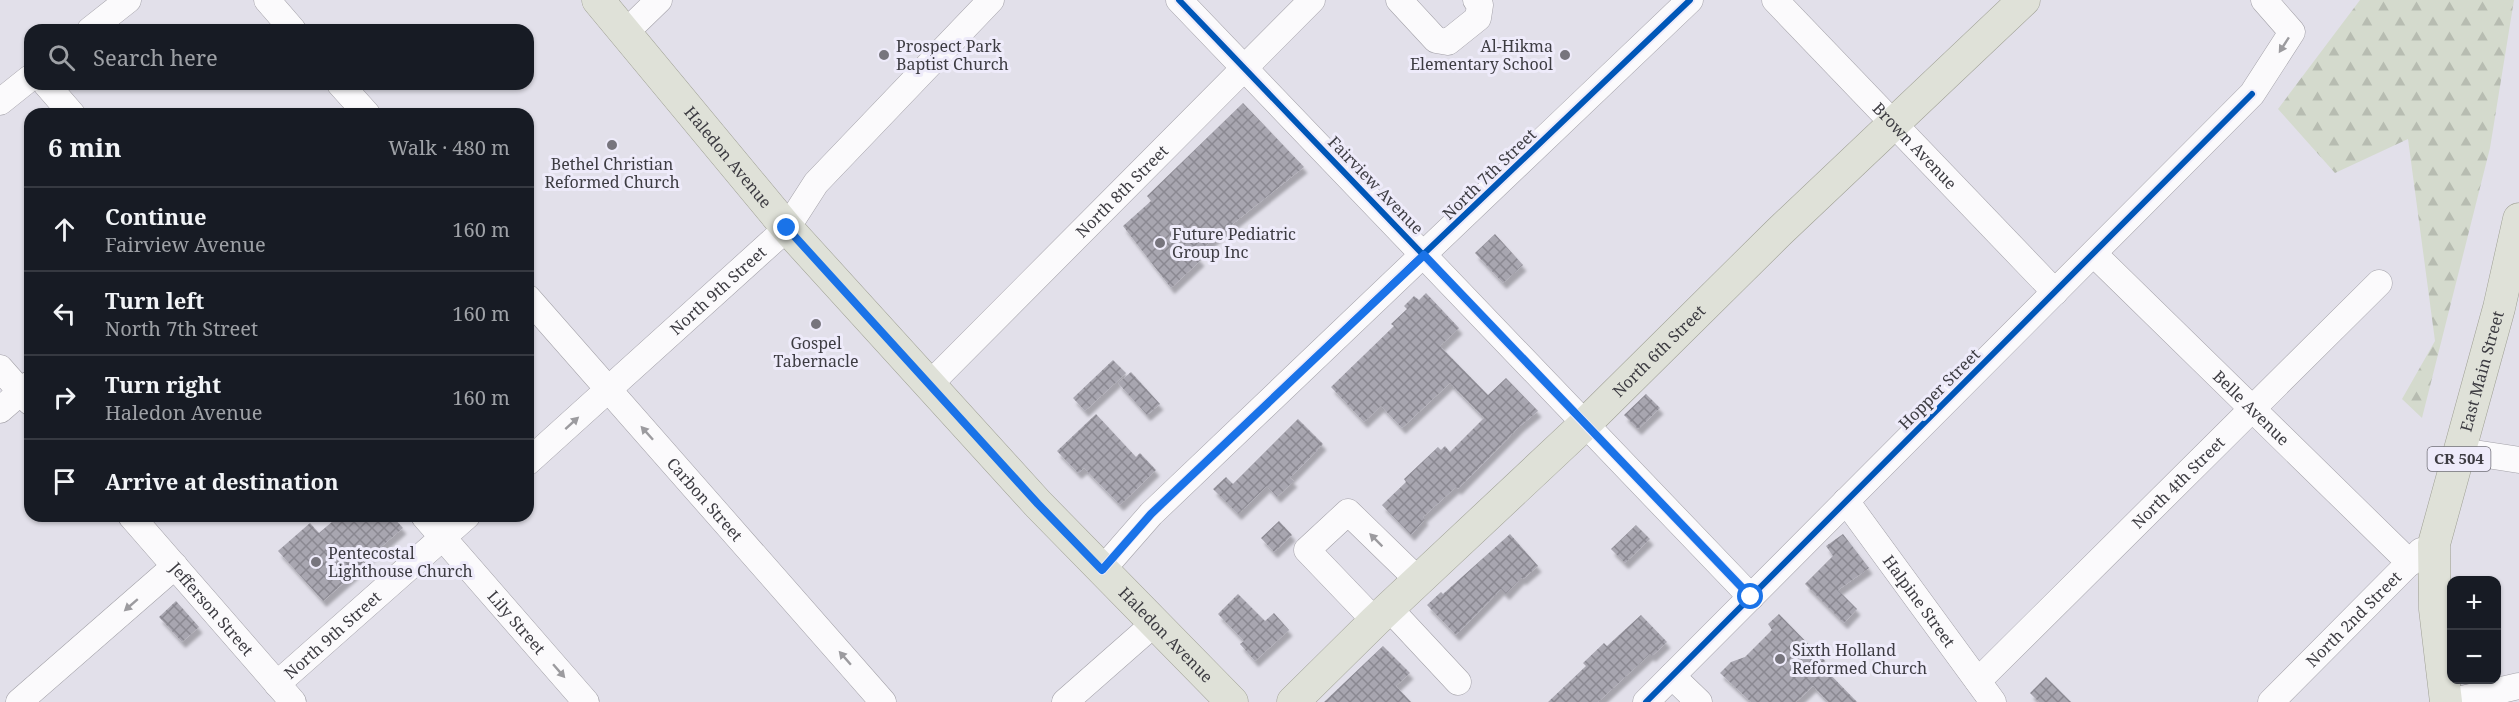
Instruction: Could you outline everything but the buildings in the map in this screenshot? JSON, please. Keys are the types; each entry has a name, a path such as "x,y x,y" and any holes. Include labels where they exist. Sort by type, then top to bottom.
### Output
{"main road":[{"name":"Haledon Avenue","path":"598,0 787,228 1038,504 1232,702"},
{"name":"North 6th Street","path":"1293,702 1382,614 1585,424 1779,232 2024,0"},
{"name":"East Main Street","path":"2447,702 2435,609 2433,565 2437,536 2499,308 2519,219"}],"street":[{"path":"98,24 128,0"},
{"path":"267,0 288,24"},
{"path":"626,32 658,0"},
{"name":"North 9th Street","path":"534,457 787,228 816,183 991,0"},
{"name":"Fairview Avenue","path":"1179,0 1751,597"},
{"name":"North 8th Street","path":"930,384 1312,0"},
{"path":"1399,0 1436,40 1448,42 1478,18 1480,4 1476,0"},
{"name":"North 7th Street","path":"1102,570 1151,514 1690,0"},
{"name":"Brown Avenue","path":"1775,0 2055,292"},
{"name":"Hopper Street","path":"1646,702 2252,94 2292,32 2264,0"},
{"path":"0,102 24,83"},
{"path":"51,90 67,108"},
{"path":"345,90 362,108"},
{"name":"Belle Avenue","path":"2094,254 2410,563"},
{"name":"North 4th Street","path":"1977,681 2379,283"},
{"name":"Carbon Street","path":"534,305 883,702"},
{"path":"0,368 24,390"},
{"path":"0,410 24,395"},
{"path":"2461,451 2519,460"},
{"name":"Halpine Street","path":"1846,501 1993,702"},
{"path":"1418,580 1348,512 1307,550 1458,682"},
{"name":"Jefferson Street","path":"136,522 285,693"},
{"name":"Lily Street","path":"429,522 586,702"},
{"name":"North 9th Street","path":"285,693 460,522"},
{"name":"North 2nd Street","path":"2271,702 2437,536"},
{"path":"19,702 175,566"},
{"path":"1065,702 1156,622"},
{"path":"1672,676 1698,702"},
{"path":"2447,702 2519,686"}],"green space":[{"path":"2360,0 2514,0 2490,148 2422,418 2402,399 2435,341 2408,139 2335,173 2278,109"}],"cycle path":[{"path":"1179,0 1751,597"},
{"path":"1102,570 1151,514 1690,0"},
{"path":"1646,702 2252,94"}],"place":[{"name":"Prospect Park Baptist Church","path":"884,55"},
{"name":"Al-Hikma Elementary School","path":"1565,55"},
{"name":"Bethel Christian Reformed Church","path":"612,145"},
{"name":"Future Pediatric Group Inc","path":"1160,243"},
{"name":"Gospel Tabernacle","path":"816,324"},
{"name":"Pentecostal Lighthouse Church","path":"316,562"},
{"name":"Sixth Holland Reformed Church","path":"1780,659"}],"route":[{"path":"787,228 1038,504 1102,570 1151,514 1424,255 1751,597"}]}
